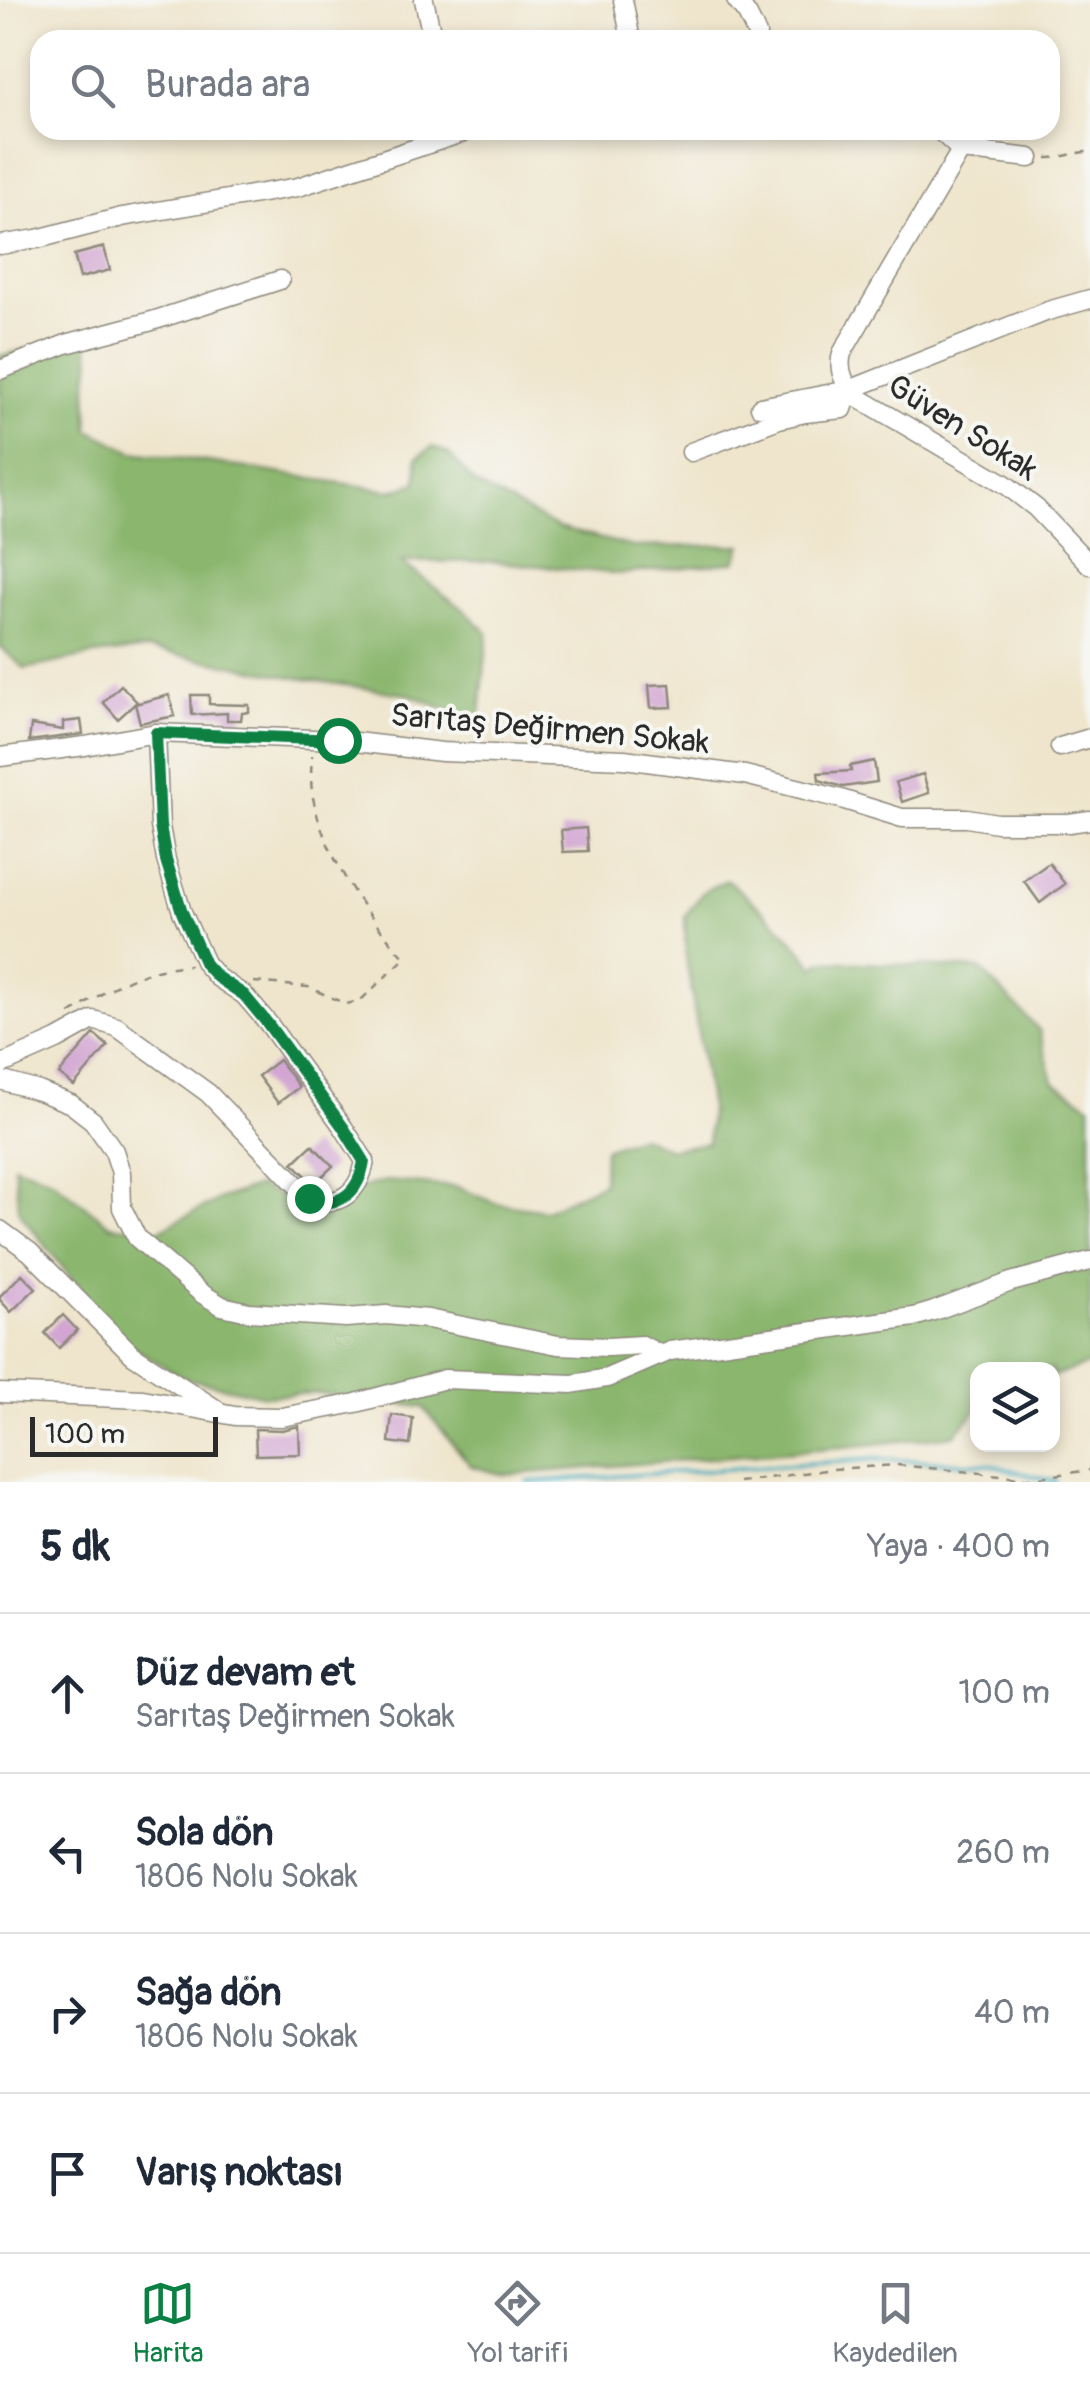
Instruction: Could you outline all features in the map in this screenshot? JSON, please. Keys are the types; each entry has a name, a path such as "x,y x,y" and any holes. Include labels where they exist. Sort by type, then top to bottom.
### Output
{"street":[{"path":"424,0 432,30"},
{"path":"736,0 755,30"},
{"path":"628,3 630,30"},
{"path":"0,244 298,187 440,140"},
{"path":"950,140 962,150 1030,158"},
{"name":"Güven Sokak","path":"962,150 842,353 839,365 850,390 859,398 1005,484 1036,508 1090,565"},
{"path":"0,370 66,344 280,280"},
{"path":"760,407 850,390 1090,298"},
{"path":"691,452 779,420 843,409 850,390"},
{"path":"0,1065 93,1020 118,1027 208,1093 309,1198 324,1204 340,1199 356,1187 362,1176 364,1161 343,1127 268,1024 244,995 205,964 182,912 166,860 160,826 156,733"},
{"name":"Sarıtaş Değirmen Sokak","path":"0,757 156,733 338,740 442,752 624,759 745,774 902,818 967,818 997,824 1090,820"},
{"path":"1060,746 1090,738"},
{"path":"0,1080 71,1104 93,1121 114,1151 121,1173 122,1208 136,1238 222,1306 248,1312 346,1318 400,1316 558,1345 642,1345 660,1355"},
{"path":"0,1230 30,1252 132,1355 225,1415"},
{"path":"4,1390 143,1399 225,1415 282,1417 356,1403 446,1378 589,1382 689,1348 914,1316 1011,1282 1090,1261"}],"path":[{"path":"1030,158 1061,158 1090,152"},
{"path":"244,982 308,988 346,1004 360,1001 405,958 359,899 322,830 313,801 312,739"},
{"path":"67,1016 126,979 161,967 205,964"},
{"path":"738,1482 897,1465 1033,1478 1090,1470"}],"green space":[{"path":"84,335 91,358 87,389 89,430 133,452 391,491 417,483 417,458 432,447 448,453 475,484 558,528 633,547 742,545 735,562 620,574 489,561 401,562 488,633 479,723 411,695 148,649 25,669 0,647 0,356"},
{"path":"727,880 774,920 814,967 823,961 980,969 1039,1030 1053,1081 1090,1105 1090,1364 1060,1374 1060,1362 970,1362 970,1418 954,1435 504,1475 471,1466 423,1407 315,1393 265,1396 184,1378 120,1340 19,1212 14,1165 50,1178 110,1225 157,1231 221,1199 258,1186 305,1207 387,1181 457,1187 495,1203 546,1210 603,1183 604,1149 641,1136 670,1149 708,1143 710,1109 686,957 685,916 704,891"}],"building":[{"path":"104,247 110,270 80,278 74,255"},
{"path":"670,684 672,707 651,708 649,685"},
{"path":"121,685 137,702 118,719 103,702"},
{"path":"169,695 175,716 140,723 135,704"},
{"path":"191,695 209,695 209,704 249,705 249,712 242,713 241,720 227,720 227,713 192,715"},
{"path":"81,720 83,734 29,741 31,725 63,730 63,722"},
{"path":"874,761 877,782 843,787 819,780 818,773 851,771 850,766"},
{"path":"923,774 929,793 902,802 896,782"},
{"path":"586,828 588,851 563,852 561,830"},
{"path":"1049,863 1065,884 1040,903 1024,881"},
{"path":"94,1034 108,1046 74,1086 59,1074"},
{"path":"279,1060 299,1087 278,1103 258,1076"},
{"path":"312,1145 333,1166 314,1184 293,1163"},
{"path":"22,1274 36,1288 11,1312 0,1296"},
{"path":"63,1315 77,1330 59,1348 45,1333"},
{"path":"392,1415 413,1418 410,1445 389,1442"},
{"path":"299,1426 300,1454 256,1455 255,1429"}],"waterway":[{"path":"528,1482 878,1459 988,1464 1056,1482"}],"route":[{"path":"309,1198 324,1204 340,1199 356,1187 364,1161 268,1024 244,995 205,964 182,912 166,860 160,826 156,733 338,740"}]}
